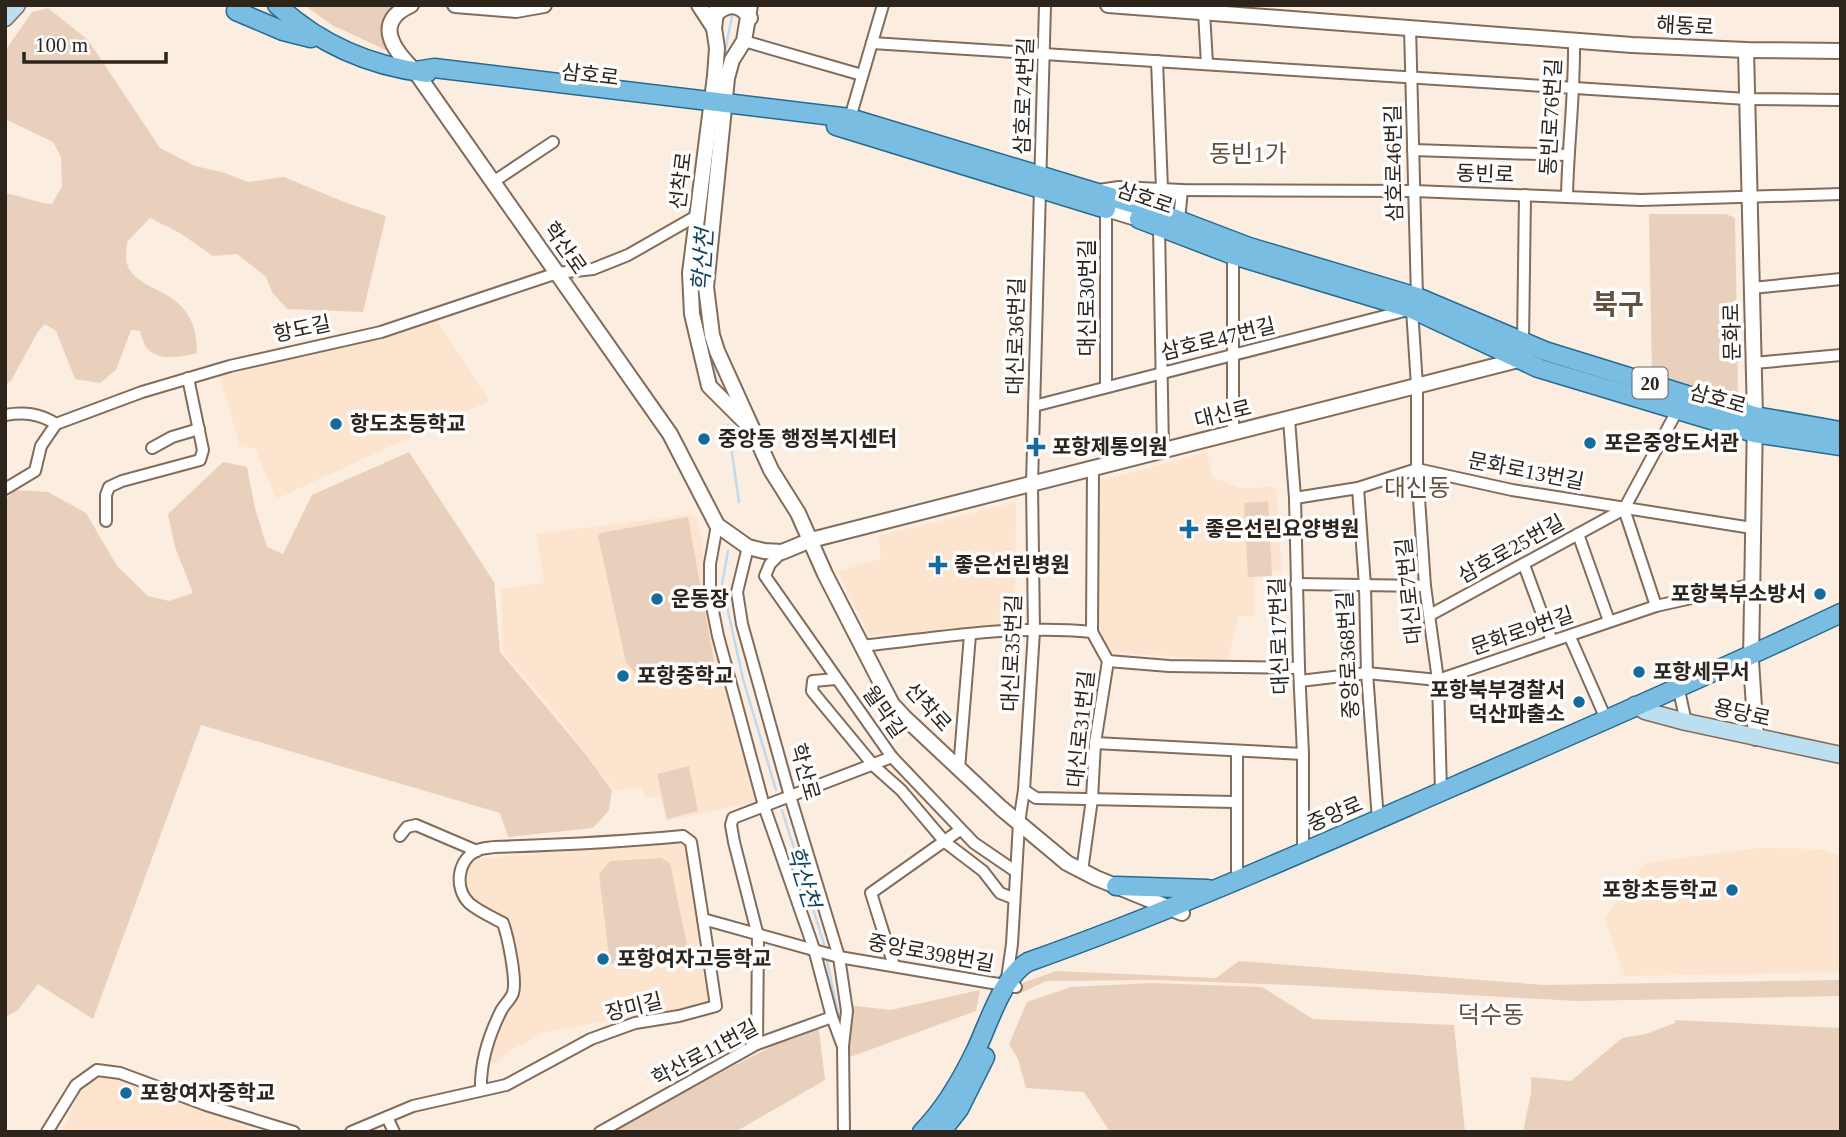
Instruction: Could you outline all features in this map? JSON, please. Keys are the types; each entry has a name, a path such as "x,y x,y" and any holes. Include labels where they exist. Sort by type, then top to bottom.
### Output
{"main road":[{"path":"5,18 17,5"},
{"name":"삼호로","path":"277,5 321,40 344,52 378,64 474,78 553,94 850,118 1039,182 1107,209"},
{"path":"237,7 283,31 321,40"},
{"name":"삼호로","path":"718,108 836,126 1039,182 1092,191 1142,213 1179,220 1754,425 1841,431"},
{"name":"삼호로","path":"1142,213 1158,226 1233,255 1414,303 1538,368 1677,411 1754,425 1841,446"},
{"name":"중앙로","path":"922,1132 945,1105 1011,986 1035,967 1176,911 1640,708 1752,658 1841,612"},
{"name":"중앙로","path":"1176,911 1215,889 1606,719 1680,695 1709,677 1841,622"},
{"name":"용당로","path":"1640,708 1686,722 1841,755"},
{"path":"1116,886 1215,889"},
{"name":"중앙로","path":"941,1132 958,1109 1011,986"}],"street":[{"name":"학산로","path":"411,5 396,13 392,19 390,37 397,53 415,71 670,434 718,525 748,547 737,592 742,624 839,957 847,1011 843,1046 844,1132"},
{"path":"455,5 516,9 544,5"},
{"path":"699,5 716,16 725,7 731,6 750,12"},
{"path":"850,118 883,5"},
{"name":"삼호로74번길","path":"1039,182 1046,54 1045,5"},
{"name":"해동로","path":"1108,5 1746,50 1841,51"},
{"name":"선착로","path":"750,12 744,41 732,60 718,108 690,272 692,313 709,386 751,428"},
{"path":"1204,12 1207,64"},
{"name":"선착로","path":"716,16 718,108 706,287 712,335 771,470 798,513 861,646 892,704 1019,823 1067,863 1176,911"},
{"name":"삼호로46번길","path":"1410,27 1417,386"},
{"name":"동빈로76번길","path":"1567,196 1575,87 1574,39"},
{"path":"744,41 862,75"},
{"path":"872,43 1747,99 1841,100"},
{"name":"문화로","path":"1746,50 1754,363 1752,658 1756,738"},
{"path":"1157,61 1162,189"},
{"path":"493,182 553,142"},
{"path":"1413,150 1568,155"},
{"name":"대신로36번길","path":"1032,484 1039,182"},
{"path":"1092,191 1119,187 1182,190 1179,220"},
{"name":"동빈로","path":"1142,213 1182,190 1414,191 1641,200 1841,194"},
{"path":"1523,342 1525,195"},
{"name":"삼호로","path":"1107,209 1142,213"},
{"name":"대신로30번길","path":"1106,387 1107,209"},
{"name":"항도길","path":"56,424 188,378 268,356 381,332 557,273 593,269 616,260 698,215"},
{"path":"1158,226 1163,451"},
{"path":"1233,255 1233,433"},
{"path":"1752,288 1841,279"},
{"name":"삼호로47번길","path":"1034,406 1233,355 1414,303"},
{"name":"대신로","path":"782,552 811,540 1520,360 1545,351"},
{"path":"1754,363 1841,355"},
{"path":"106,521 106,495 109,487 200,460 203,450 188,378"},
{"name":"대신로7번길","path":"1417,386 1417,469 1425,586 1438,681 1441,792"},
{"path":"1656,606 1624,509 1677,411"},
{"path":"5,415 22,412 43,416 56,424 41,446 35,471 5,489"},
{"name":"대신로17번길","path":"1289,419 1295,498 1298,668 1303,754 1303,852"},
{"path":"152,448 172,437 199,429"},
{"name":"대신로31번길","path":"1083,871 1092,799 1095,743 1108,661 1092,632 1093,469"},
{"path":"1295,498 1358,488 1417,469"},
{"name":"문화로13번길","path":"1417,469 1513,490 1752,528"},
{"name":"대신로35번길","path":"1011,986 1013,898 1024,790 1034,631 1032,484"},
{"name":"중앙로368번길","path":"1358,488 1365,586 1367,673 1378,820"},
{"name":"삼호로25번길","path":"1430,615 1624,509"},
{"name":"학산로","path":"718,525 710,564 710,596 734,699 764,806 814,949 832,1017 843,1046"},
{"path":"1578,534 1609,621"},
{"path":"748,547 782,552"},
{"name":"월막길","path":"782,552 770,564 765,576 892,757 974,843 1015,871"},
{"path":"1524,565 1552,641"},
{"path":"1296,584 1425,586"},
{"name":"문화로9번길","path":"1300,681 1367,673 1438,681 1656,606 1754,584"},
{"path":"861,646 1063,629 1092,632"},
{"path":"959,769 970,635"},
{"path":"1570,637 1606,719"},
{"path":"1108,661 1169,666 1298,668"},
{"path":"836,679 813,681 812,691 874,765 901,790 945,842 984,871 1000,893 1013,898"},
{"path":"1680,695 1686,722"},
{"path":"1095,743 1303,754"},
{"path":"1237,751 1237,880"},
{"path":"757,1044 758,936 731,825 733,818 892,757"},
{"path":"1024,790 1036,798 1235,803"},
{"path":"400,836 407,828 416,825 477,850"},
{"path":"894,966 871,893 960,830"},
{"path":"481,1090 485,1051 496,1020 513,994 513,981 510,946 503,923 469,903 459,883 466,859 477,850 683,836 691,842 703,919 839,957"},
{"name":"장미길","path":"351,1132 413,1106 506,1085 591,1039 635,1023 679,1016 716,1006 703,919"},
{"name":"중앙로398번길","path":"839,957 1011,986"},
{"name":"학산로11번길","path":"600,1132 757,1044 832,1017"},
{"path":"47,1132 76,1085 97,1070 120,1073 206,1105 294,1132"},
{"path":"387,1117 394,1132"}],"shaded area":[{"path":"304,5 383,5 393,8 390,52 332,25"},
{"path":"48,8 88,40 160,148 195,166 248,182 284,177 386,216 363,312 287,309 272,292 266,277 237,254 213,256 180,233 150,218 127,242 127,264 133,274 178,303 188,315 195,331 197,353 177,357 156,355 146,347 140,331 131,330 116,370 100,383 75,379 56,331 45,324 37,333 11,381 5,385 5,193 52,204 62,186 61,157 53,142 5,119 5,51 32,12"},
{"path":"1649,214 1726,214 1735,218 1738,394 1734,397 1652,374"},
{"name":"항도초등학교","path":"437,320 489,401 276,499 255,448 240,447 220,376 312,350 363,342"},
{"path":"409,452 494,582 500,652 584,752 612,790 609,810 593,828 508,837 500,813 201,725 93,1019 38,984 18,1010 5,1017 5,500 15,490 48,492 86,513 117,566 148,596 169,601 193,593 175,547 168,514 223,462 247,467 255,508 267,547 283,554 312,495"},
{"name":"좋은선린요양병원","path":"1207,452 1212,477 1239,488 1276,487 1282,570 1254,574 1255,615 1238,617 1228,660 1108,652 1098,641 1094,620 1100,481"},
{"path":"1268,501 1272,576 1248,577 1244,503"},
{"name":"좋은선린병원","path":"1016,502 1015,625 869,636 838,571 881,559 878,536"},
{"name":"포항중학교","path":"694,514 702,539 708,616 755,802 666,821 660,796 645,798 642,786 615,791 549,705 503,652 501,589 544,583 536,534"},
{"name":"운동장","path":"688,517 714,662 641,678 626,663 598,536 601,533"},
{"path":"689,766 698,811 667,819 657,774"},
{"name":"포항여자고등학교","path":"685,842 711,1003 545,1032 511,1050 495,1063 485,1059 509,998 497,919 469,899 462,868 474,859"},
{"name":"포항초등학교","path":"1758,848 1822,849 1841,856 1841,972 1625,976 1604,918 1644,863"},
{"path":"661,858 670,863 688,950 610,964 599,874 610,861"},
{"path":"1239,961 1544,985 1841,980 1841,996 1577,1001 1155,980 1046,981 1019,994 1023,983 1056,971 1216,978"},
{"path":"1152,983 1262,987 1313,1019 1454,1025 1465,1132 1110,1132 1084,1092 1026,1088 1018,1059 1009,1044 1027,1002 1071,987"},
{"path":"980,990 976,1011 850,1057 843,1046 847,1005 891,1010"},
{"path":"1675,1020 1841,1028 1841,1132 1523,1132 1531,1093 1531,1077 1571,1081 1622,1038 1646,1034 1675,1023"},
{"path":"818,1023 825,1080 735,1132 604,1132"},
{"name":"포항여자중학교","path":"97,1070 206,1105 251,1132 62,1132 84,1081"}],"waterway":[{"name":"학산천","path":"722,67 732,16"},
{"name":"학산천","path":"705,336 699,276 709,175"},
{"name":"학산천","path":"707,342 718,386"},
{"name":"학산천","path":"728,425 739,502"},
{"name":"학산천","path":"728,551 722,584 743,679 776,790"},
{"name":"학산천","path":"782,810 824,944"},
{"path":"827,961 840,1022"}],"place":[{"name":"항도초등학교","path":"336,424"},
{"name":"중앙동 행정복지센터","path":"704,439"},
{"name":"포은중앙도서관","path":"1590,443"},
{"name":"포항제통의원","path":"1036,447"},
{"name":"좋은선린요양병원","path":"1189,529"},
{"name":"좋은선린병원","path":"938,565"},
{"name":"포항북부소방서","path":"1820,594"},
{"name":"운동장","path":"657,599"},
{"name":"포항세무서","path":"1639,672"},
{"name":"포항중학교","path":"623,676"},
{"name":"포항북부경찰서 덕산파출소","path":"1579,702"},
{"name":"포항초등학교","path":"1732,890"},
{"name":"포항여자고등학교","path":"603,959"},
{"name":"포항여자중학교","path":"126,1093"}],"district":[{"name":"동빈1가","path":"1248,154"},
{"name":"북구","path":"1618,304"},
{"name":"대신동","path":"1417,488"},
{"name":"덕수동","path":"1491,1015"}]}
